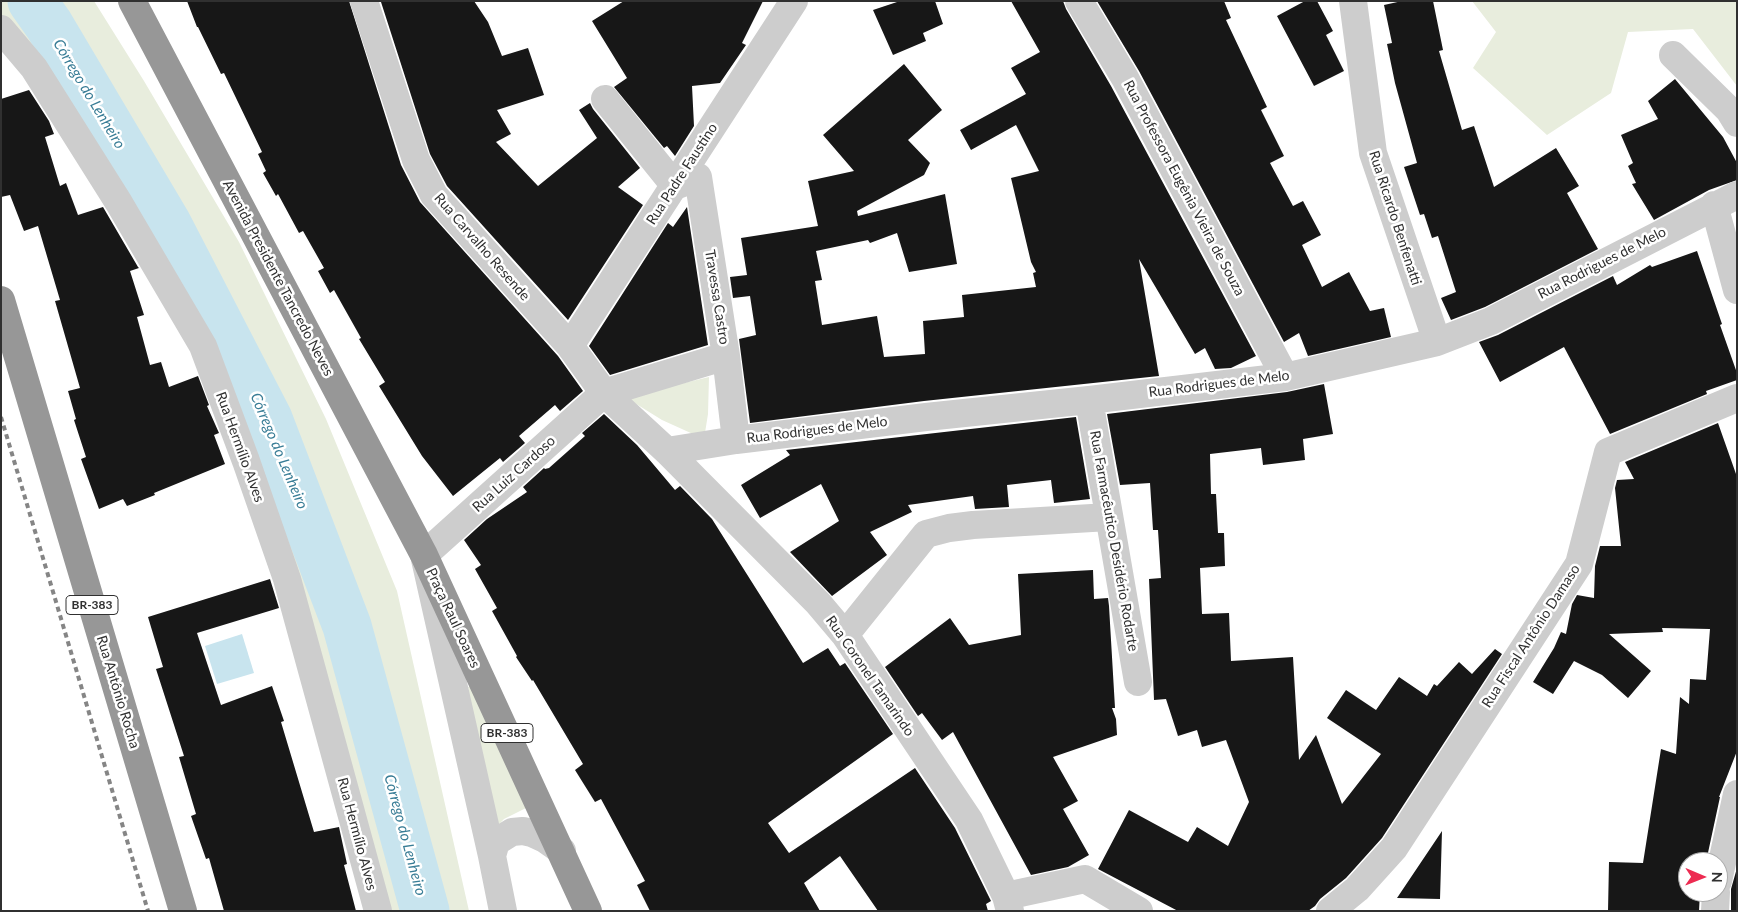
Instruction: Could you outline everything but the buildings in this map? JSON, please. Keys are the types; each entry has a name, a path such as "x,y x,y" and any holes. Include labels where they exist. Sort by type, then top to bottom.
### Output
{"highway":[{"name":"Avenida Presidente Tancredo Neves","path":"132,1 424,555"},
{"name":"Rua Antônio Rocha","path":"1,300 183,911"},
{"name":"Praça Raul Soares","path":"424,555 588,911"}],"street":[{"name":"Rua Carvalho Resende","path":"364,1 416,160 428,184 441,203 570,346 604,394 667,450"},
{"name":"Rua Padre Faustino","path":"570,346 794,1"},
{"name":"Rua Professora Eugênia Vieira de Souza","path":"1079,1 1125,78 1286,376"},
{"name":"Rua Ricardo Benfenatti","path":"1353,1 1373,153 1437,342"},
{"name":"Rua Hermílio Alves","path":"1,29 34,68 118,203 203,346 287,579 378,911"},
{"path":"1673,55 1729,110 1737,123"},
{"path":"604,99 675,186"},
{"name":"Travessa Castro","path":"675,186 698,177 726,356 736,440"},
{"path":"1726,200 1737,290"},
{"name":"Rua Rodrigues de Melo","path":"667,450 926,417 1089,400 1286,376 1437,342 1491,321 1726,200"},
{"path":"604,394 726,356"},
{"name":"Rua Luiz Cardoso","path":"424,555 604,394"},
{"name":"Rua Fiscal Antônio Damaso","path":"1330,911 1358,889 1394,848 1579,564 1608,452 1737,398"},
{"name":"Rua Farmacêutico Desidério Rodarte","path":"1089,400 1138,682"},
{"name":"Rua Coronel Tamarindo","path":"667,450 818,603 845,635 969,820 1008,904"},
{"path":"845,635 926,534 949,528 973,525 1110,517"},
{"name":"Praça Raul Soares","path":"424,555 503,911"},
{"path":"1724,852 1737,794"},
{"path":"492,856 496,842 512,832 523,831 539,836 562,851"},
{"path":"1008,904 1085,879 1139,911"}],"green space":[{"path":"1,1 94,1 144,81 239,242 326,419 397,591 469,911 383,911 209,345 1,19"},
{"path":"1472,1 1737,1 1737,86 1693,29 1628,32 1611,93 1547,135 1473,68 1496,32"},
{"path":"709,377 708,414 704,439 662,420 625,397"},
{"path":"474,685 528,807 504,819 491,833 468,687"}],"water":[{"path":"242,634 254,673 217,684 205,646"}],"waterway":[{"name":"Córrego do Lenheiro","path":"32,1 49,25 167,224 268,419 347,626 425,911"}],"railway":[{"path":"1,417 148,911"}]}
